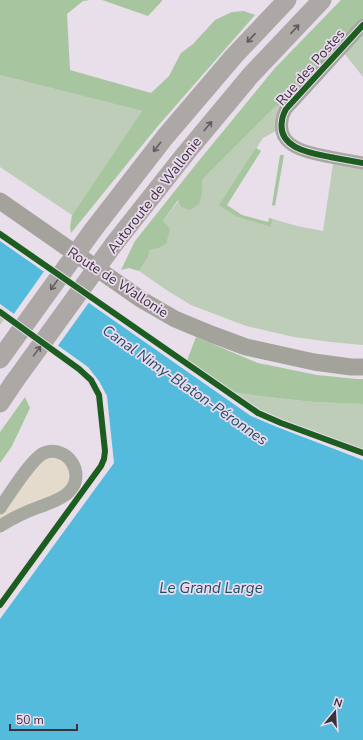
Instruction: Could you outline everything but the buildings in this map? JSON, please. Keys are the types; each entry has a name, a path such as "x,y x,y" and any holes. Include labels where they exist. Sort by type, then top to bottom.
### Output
{"highway":[{"name":"Autoroute de Wallonie","path":"0,359 93,230 165,137 234,56 287,0"},
{"name":"Autoroute de Wallonie","path":"0,403 114,244 186,153 250,76 322,0"}],"main road":[{"name":"Route de Wallonie","path":"0,202 142,300 175,319 246,347 314,362 351,367 363,367"}],"street":[{"name":"Rue des Postes","path":"363,25 286,109 282,119 281,128 284,137 292,145 301,150 363,163"},
{"path":"0,508 30,465 37,457 45,452 54,451 62,454 70,459 75,466 75,483 70,491 63,497 15,517 0,526"}],"green space":[{"path":"0,0 90,0 83,1 67,14 70,70 151,93 169,76 181,53 193,44 215,20 232,12 244,11 255,15 157,127 71,233 70,227 72,215 142,111 0,75"},
{"path":"102,0 162,0 162,1 148,16"},
{"path":"341,0 363,0 363,25 295,99 275,107 202,180 202,193 199,204 190,210 181,207 178,200 163,221 170,229 166,244 150,250 148,257 139,271 129,268 121,270 135,241 197,163 275,68"},
{"path":"363,25 363,77 341,49"},
{"path":"0,75 142,111 72,215 0,167"},
{"path":"295,99 281,128 263,138 220,205 237,217 271,227 273,219 297,226 323,231 334,157 363,162 363,345 294,337 246,326 191,305 139,271 148,257 150,250 158,248 163,221 179,200 181,207 202,193 202,180 275,107"},
{"path":"256,148 261,151 227,205 242,215 268,222 269,218 273,219 271,227 237,217 219,205"},
{"path":"280,155 284,155 275,206 272,205"},
{"path":"0,307 9,313 0,325"},
{"path":"196,337 258,363 317,375 363,379 363,404 313,402 225,391 186,363"},
{"path":"225,391 313,402 363,404 363,453 258,413"},
{"path":"25,397 30,408 12,446 0,463 0,432"}],"sand":[{"path":"62,454 75,483 0,526 0,508 37,457"}],"water":[{"name":"Le Grand Large","path":"0,241 251,416 363,460 363,740 0,740 0,619 114,463 107,396 99,381 88,367 0,304"}],"pier":[{"path":"45,270 90,301 57,347 13,315"}],"cycle path":[{"path":"363,25 286,109 282,118 282,130 285,137 297,148 322,155 363,163"},
{"path":"0,234 258,413 363,453"},
{"path":"0,312 79,369 91,380 99,395 105,451 101,466 0,605"}],"water label":[{"name":"Canal Nimy-Blaton-Péronnes","path":"185,385"}]}
